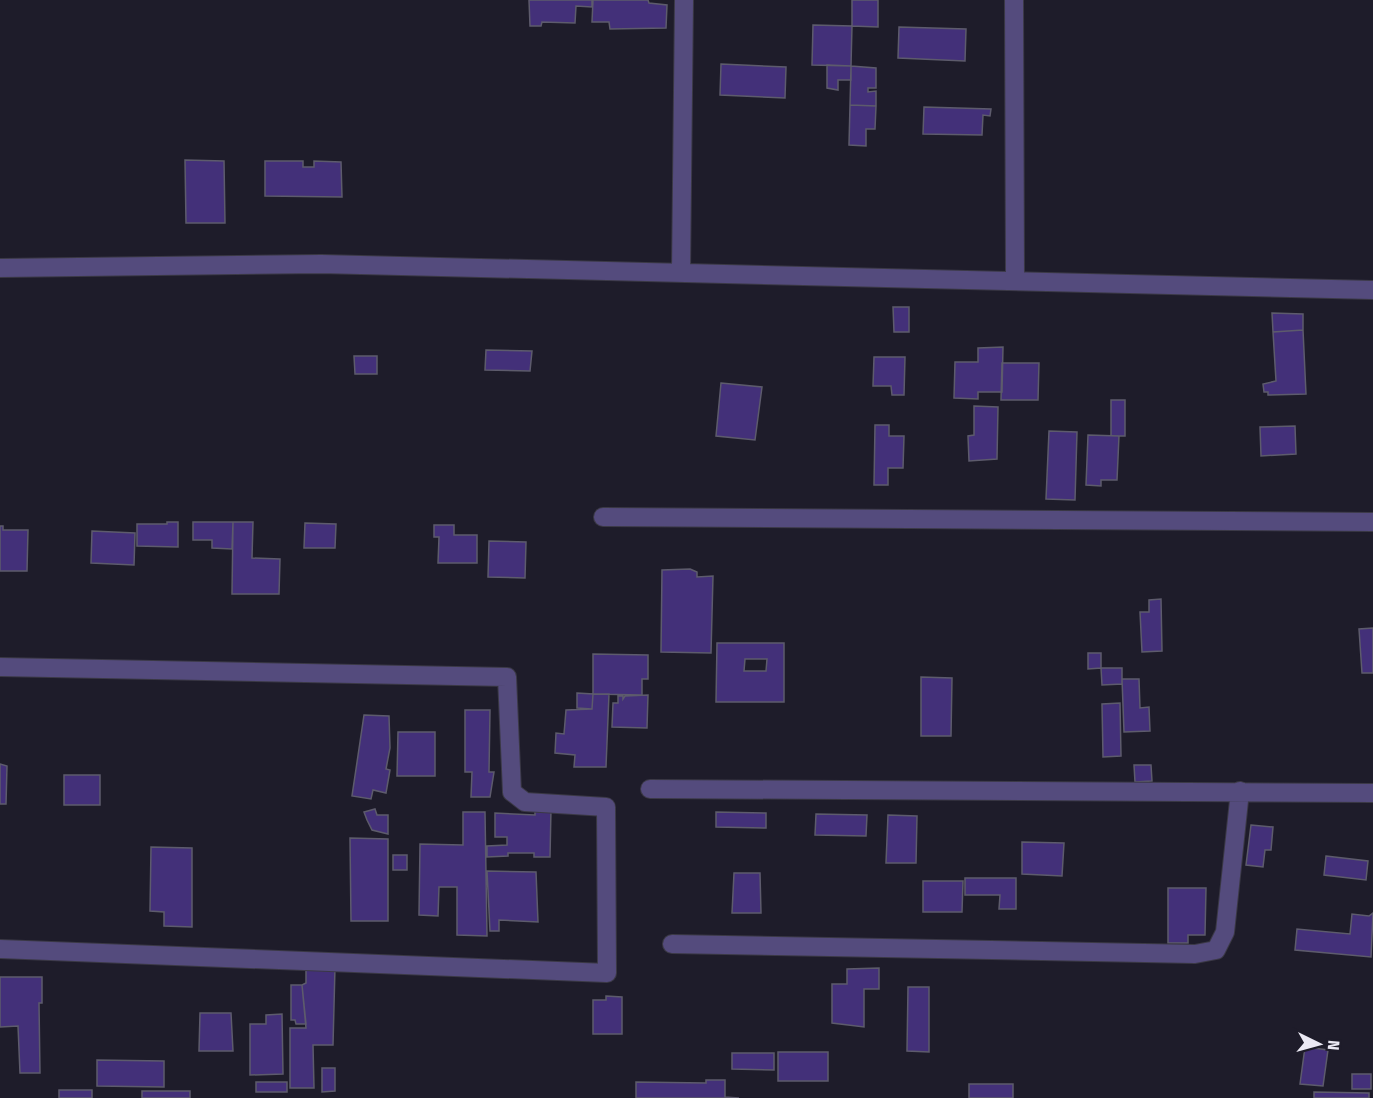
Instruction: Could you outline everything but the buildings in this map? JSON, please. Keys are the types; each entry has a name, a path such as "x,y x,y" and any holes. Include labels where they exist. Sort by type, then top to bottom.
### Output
{"street":[{"path":"681,273 684,0"},
{"path":"1014,0 1015,281"},
{"path":"0,268 321,264 1373,290"},
{"path":"603,517 1373,522"},
{"path":"0,667 507,677 512,792 525,802 606,807 607,973 0,949"},
{"path":"650,789 1373,793"},
{"path":"672,944 1195,954 1216,950 1225,932 1240,791"}]}
